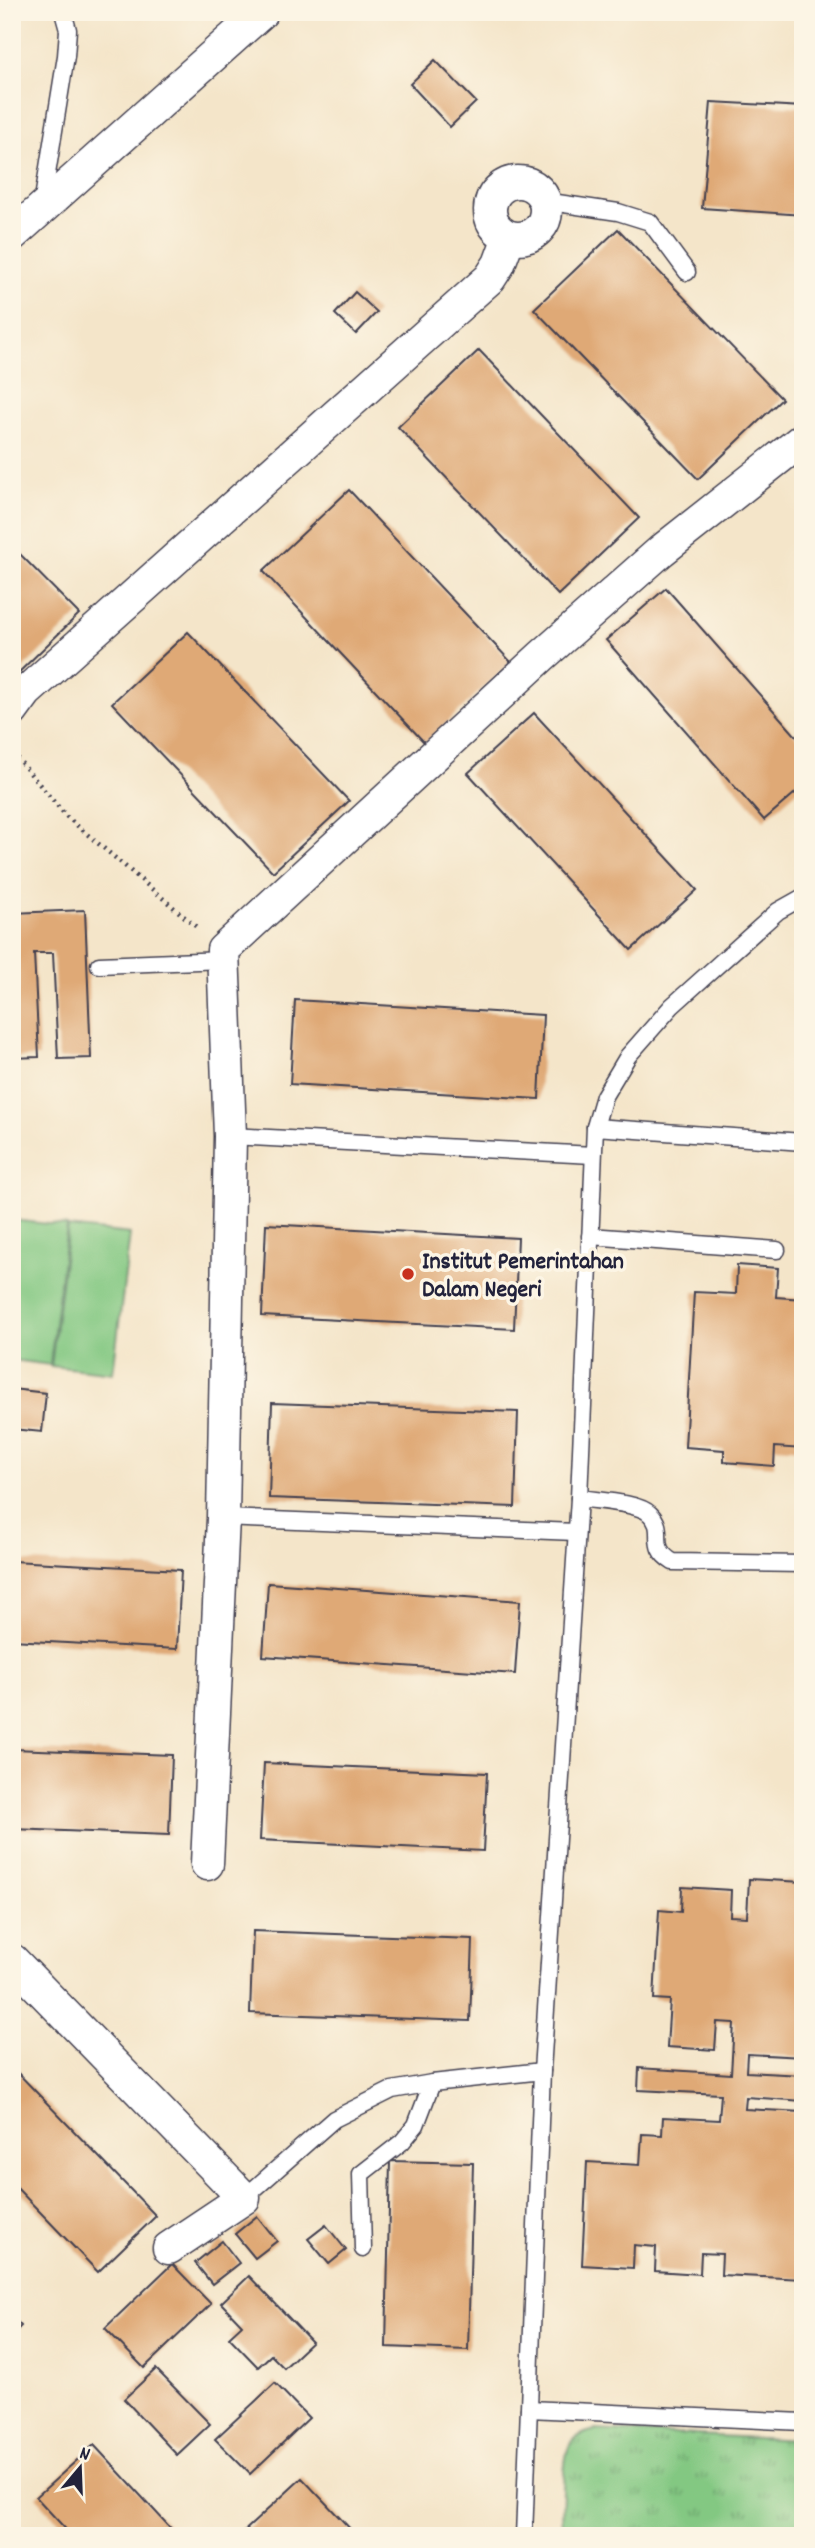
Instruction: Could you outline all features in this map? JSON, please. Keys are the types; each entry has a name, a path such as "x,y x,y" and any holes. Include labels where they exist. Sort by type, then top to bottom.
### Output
{"street":[{"path":"12,234 42,211 262,12"},
{"path":"510,182 524,182 537,189 544,201 546,213 542,225 533,234 509,237 496,228 490,215 491,201 498,189 510,182"},
{"path":"12,711 26,692 491,278 509,237"},
{"path":"207,1864 223,1518 230,1136 223,955 542,656 660,551 803,439"},
{"path":"12,1960 244,2198 169,2248"}],"lane":[{"path":"42,211 66,55 68,30 63,12"},
{"path":"544,201 618,212 650,222 687,272"},
{"path":"524,2536 542,2071 579,1499 595,1127 604,1096 628,1056 671,1006 778,911 803,897"},
{"path":"99,965 223,955"},
{"path":"595,1127 803,1142"},
{"path":"230,1136 593,1155"},
{"path":"590,1236 778,1250"},
{"path":"579,1499 638,1507 650,1513 658,1526 658,1547 664,1556 673,1562 803,1564"},
{"path":"223,1518 576,1532"},
{"path":"244,2198 334,2119 392,2090 542,2071"},
{"path":"363,2249 361,2174 402,2142 416,2125 432,2083"},
{"path":"529,2409 803,2422"}],"path":[{"path":"12,752 67,817 223,955"}],"green space":[{"path":"12,1220 67,1226 50,1365 12,1360"},
{"path":"68,1227 130,1234 113,1373 51,1366"},
{"path":"595,2430 799,2440 796,2465 803,2466 803,2536 562,2536 564,2473 568,2450 576,2438"}],"building":[{"path":"435,60 476,102 450,127 410,84"},
{"path":"711,102 803,107 803,215 702,208"},
{"path":"618,229 782,399 698,479 534,309"},
{"path":"355,292 377,312 356,334 335,314"},
{"path":"479,350 639,518 558,595 398,427"},
{"path":"349,490 511,662 425,743 263,571"},
{"path":"12,546 79,614 14,677 12,675"},
{"path":"666,588 803,744 803,786 764,820 606,640"},
{"path":"188,632 349,801 273,872 112,703"},
{"path":"534,713 697,890 631,950 468,773"},
{"path":"85,910 91,1058 58,1059 53,953 34,953 39,1057 12,1058 12,913"},
{"path":"295,1000 543,1015 539,1099 290,1084"},
{"path":"266,1224 518,1238 514,1329 262,1316"},
{"path":"737,1265 778,1268 776,1297 803,1299 803,1449 775,1447 774,1466 724,1462 724,1450 685,1447 694,1292 736,1294"},
{"path":"12,1389 46,1393 42,1432 12,1429"},
{"path":"272,1403 518,1412 515,1507 269,1498"},
{"path":"12,1561 181,1570 177,1649 12,1640"},
{"path":"268,1583 520,1601 515,1674 263,1656"},
{"path":"12,1749 172,1755 169,1835 12,1829"},
{"path":"264,1763 487,1773 483,1851 260,1840"},
{"path":"749,1879 803,1882 803,2057 747,2054 746,2072 803,2075 803,2101 746,2097 745,2109 803,2112 803,2279 721,2275 722,2254 701,2253 700,2274 655,2271 656,2247 634,2245 633,2268 582,2265 587,2162 640,2165 642,2134 662,2135 663,2117 719,2120 721,2094 638,2090 639,2068 731,2074 734,2023 717,2022 715,2050 667,2047 670,2000 654,1999 659,1910 681,1912 682,1887 731,1890 730,1916 747,1917"},
{"path":"253,1931 473,1939 470,2021 250,2013"},
{"path":"12,2067 156,2216 98,2272 12,2183"},
{"path":"390,2161 473,2163 468,2350 386,2347"},
{"path":"257,2216 277,2241 255,2258 235,2234"},
{"path":"326,2225 346,2250 329,2264 308,2239"},
{"path":"222,2241 239,2263 212,2284 195,2263"},
{"path":"172,2264 211,2304 144,2368 105,2328"},
{"path":"249,2276 312,2342 284,2368 271,2355 258,2367 229,2337 242,2325 221,2303"},
{"path":"12,2316 21,2326 12,2335"},
{"path":"156,2369 210,2424 177,2455 124,2399"},
{"path":"275,2383 309,2418 250,2474 215,2439"},
{"path":"94,2445 178,2536 72,2536 36,2497"},
{"path":"302,2478 357,2536 239,2536"}],"place":[{"name":"Institut Pemerintahan Dalam Negeri","path":"408,1274"}]}
